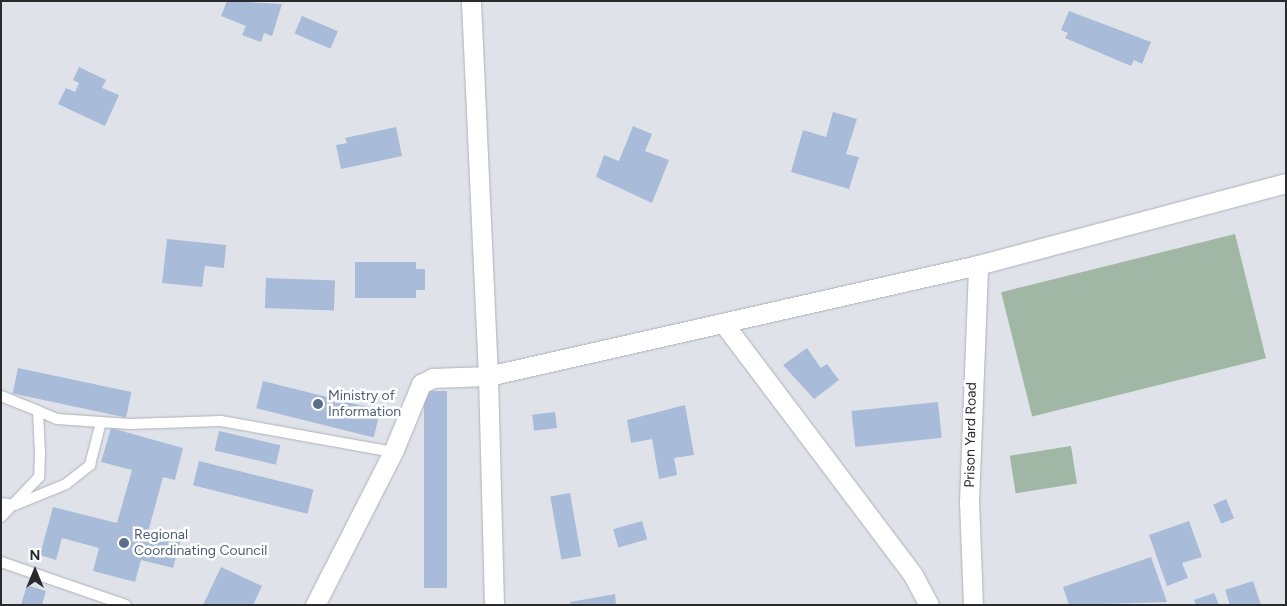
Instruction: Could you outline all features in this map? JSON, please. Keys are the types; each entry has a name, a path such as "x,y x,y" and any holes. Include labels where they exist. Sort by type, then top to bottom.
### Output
{"street":[{"path":"471,1 488,376 494,605"},
{"path":"315,605 393,452 421,384 432,378 488,376 724,324 978,265 1286,183"},
{"name":"Prison Yard Road","path":"973,605 970,502 978,265"},
{"path":"724,324 913,575 929,605"}],"lane":[{"path":"1,396 57,419 101,422 221,421 393,452"},
{"path":"1,517 39,477 38,411"},
{"path":"1,503 14,505 66,484 90,465 101,422"},
{"path":"1,562 126,605"}],"green space":[{"path":"1235,234 1266,358 1032,417 1001,292"},
{"path":"1071,446 1077,484 1016,493 1010,456"}],"building":[{"path":"227,1 282,4 272,36 264,33 261,42 242,35 246,26 221,16"},
{"path":"1069,11 1151,42 1142,64 1134,60 1131,66 1065,38 1068,33 1061,30"},
{"path":"302,16 338,31 330,49 295,33"},
{"path":"79,67 106,80 102,88 119,95 105,126 58,104 66,88 75,92 79,83 73,80"},
{"path":"833,112 857,119 846,154 859,157 849,189 791,172 803,130 826,137"},
{"path":"633,126 652,134 645,151 669,160 652,203 596,177 604,155 619,161"},
{"path":"396,127 402,156 341,169 336,145 347,143 345,138"},
{"path":"167,239 226,245 224,268 205,266 202,287 162,283"},
{"path":"355,262 416,262 416,269 425,269 425,290 416,290 416,298 355,298"},
{"path":"266,278 335,280 334,310 265,308"},
{"path":"807,348 821,368 827,364 839,380 814,399 783,365"},
{"path":"18,368 131,392 126,418 13,393"},
{"path":"263,381 380,410 374,437 256,408"},
{"path":"424,391 447,391 447,588 424,588"},
{"path":"938,402 942,438 855,447 851,411"},
{"path":"685,405 694,455 674,458 677,475 659,479 652,439 631,443 627,420"},
{"path":"555,412 557,428 534,431 532,415"},
{"path":"111,428 183,448 175,480 163,477 148,532 181,540 173,568 141,560 135,582 93,571 99,548 62,538 56,560 40,555 53,507 117,523 132,470 101,462"},
{"path":"219,431 280,445 276,465 215,450"},
{"path":"199,461 313,490 307,514 193,485"},
{"path":"570,493 581,556 561,560 550,496"},
{"path":"1226,499 1234,518 1221,524 1213,504"},
{"path":"642,521 647,539 618,548 613,529"},
{"path":"1189,521 1202,557 1182,563 1188,578 1167,586 1149,535"},
{"path":"1151,557 1167,602 1069,605 1063,587"},
{"path":"221,567 262,586 253,605 203,605"},
{"path":"1253,581 1261,605 1230,605 1225,590"},
{"path":"27,585 46,591 42,605 21,605"},
{"path":"1214,593 1219,605 1196,605 1194,600"},
{"path":"615,594 616,605 571,605 570,602"}],"place":[{"name":"Ministry of Information","path":"318,404"},
{"name":"Regional Coordinating Council","path":"124,543"}]}
